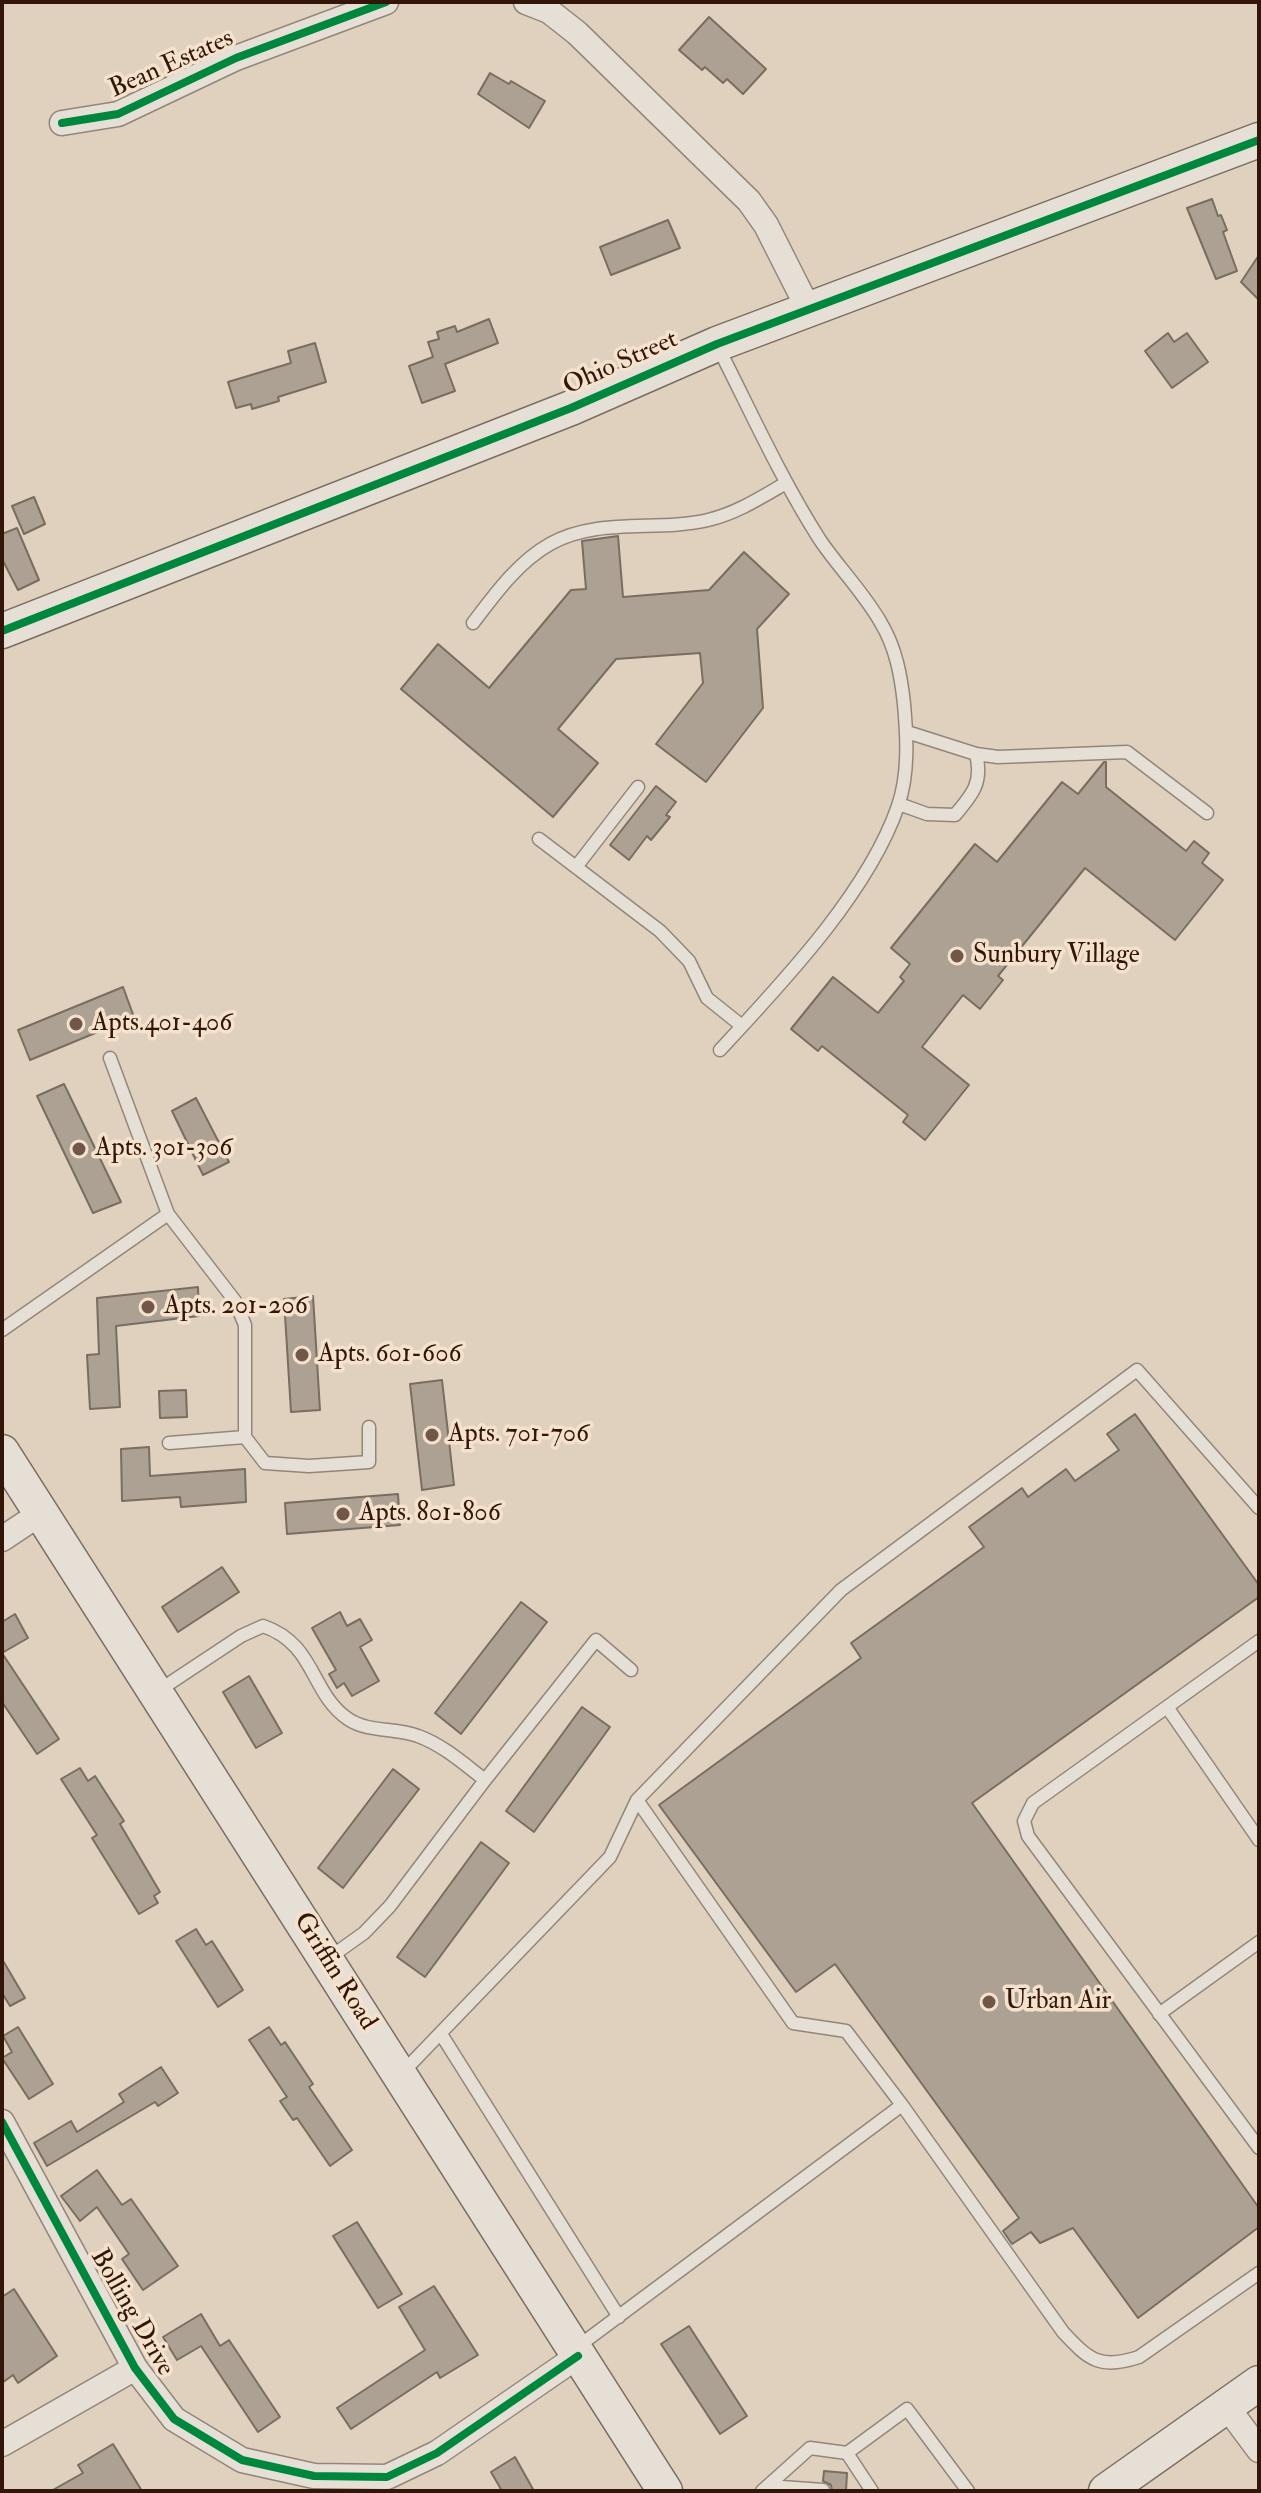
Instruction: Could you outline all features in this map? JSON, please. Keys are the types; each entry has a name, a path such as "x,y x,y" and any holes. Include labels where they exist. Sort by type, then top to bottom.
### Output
{"main road":[{"name":"Ohio Street","path":"2,631 571,408 717,344 1259,140"},
{"name":"Griffin Road","path":"2,1452 665,2491"},
{"path":"1106,2491 1259,2383"}],"street":[{"name":"Bean Estates","path":"62,123 118,114 236,58 386,2"},
{"path":"526,2 549,11 577,33 749,201 766,225 809,310"},
{"path":"2,1539 41,1513"},
{"name":"Bolling Drive","path":"2,2122 135,2368 174,2419 242,2460 314,2476 387,2477 437,2453 576,2353"},
{"path":"2,2444 135,2368"},
{"path":"1227,2407 1259,2450"}],"lane":[{"path":"717,344 786,483 821,541 882,623 900,667 907,732 899,804 860,881 810,947 720,1050"},
{"path":"473,623 525,562 552,543 586,531 706,520 740,510 786,483"},
{"path":"907,732 976,754 998,757 1127,752 1207,813"},
{"path":"899,804 927,814 955,815 976,791 980,770 976,754"},
{"path":"576,867 638,787"},
{"path":"539,839 660,931 689,961 707,998 742,1026"},
{"path":"110,1058 168,1214 235,1301 245,1325 245,1437 265,1463 309,1466 369,1462 369,1427"},
{"path":"2,1330 168,1214"},
{"path":"400,2075 610,1857 637,1800 841,1590 1137,1370 1259,1508"},
{"path":"169,1443 245,1437"},
{"path":"155,1693 241,1636 263,1626 281,1632 296,1646 334,1706 346,1718 366,1728 418,1736 485,1780"},
{"path":"326,1959 364,1933 390,1906 596,1640 631,1670"},
{"path":"1259,1641 1033,1803 1024,1821 1028,1836 1259,2148"},
{"path":"1167,1707 1259,1840"},
{"path":"637,1800 793,2023 846,2031 1063,2332 1086,2356 1107,2363 1139,2357 1259,2273"},
{"path":"1159,2014 1259,1942"},
{"path":"441,2034 619,2317"},
{"path":"576,2353 619,2317 902,2105"},
{"path":"765,2488 810,2448 847,2453 907,2409 968,2491"},
{"path":"847,2453 872,2491"},
{"path":"765,2488 823,2490"}],"building":[{"path":"709,17 766,69 743,94 727,79 723,83 705,67 702,70 679,50"},
{"path":"490,73 545,101 529,128 478,94"},
{"path":"1212,199 1227,230 1223,232 1237,271 1216,279 1187,208"},
{"path":"668,220 680,248 611,275 600,247"},
{"path":"1259,255 1259,300 1241,282"},
{"path":"489,319 498,343 445,364 455,391 422,403 409,366 433,357 428,342 439,339 437,332 455,326 457,332"},
{"path":"1168,333 1174,342 1187,333 1208,362 1172,388 1145,351"},
{"path":"315,343 326,382 252,409 251,404 236,408 228,382 291,363 288,351"},
{"path":"34,497 45,524 24,534 12,506"},
{"path":"17,528 39,580 18,590 2,559 2,534"},
{"path":"618,536 623,597 709,590 744,552 789,594 757,629 763,708 706,782 656,744 703,683 700,653 616,659 558,729 598,763 553,817 401,689 438,644 489,688 571,590 586,589 582,541"},
{"name":"Sunbury Village","path":"1104,762 1106,787 1186,851 1194,841 1209,853 1202,863 1223,880 1175,940 1085,868 998,976 1003,980 980,1009 963,995 922,1047 969,1085 925,1140 903,1122 908,1115 822,1046 818,1051 791,1029 833,977 878,1013 904,981 900,977 910,964 891,948 975,844 997,862 1062,782 1078,794"},
{"path":"656,786 676,802 666,815 670,817 651,840 647,836 629,860 610,845"},
{"name":"Apts.401-406","path":"123,987 134,1017 30,1060 18,1030"},
{"name":"Apts. 301-306","path":"64,1084 121,1202 93,1213 37,1096"},
{"path":"196,1098 229,1162 203,1175 172,1111"},
{"path":"198,1287 199,1316 116,1326 120,1407 90,1409 87,1355 99,1354 97,1298"},
{"name":"Apts. 601-606","path":"313,1296 320,1410 291,1412 284,1299"},
{"name":"Apts. 701-706","path":"442,1380 454,1485 422,1490 410,1384"},
{"path":"186,1390 187,1417 160,1418 159,1391"},
{"path":"1135,1414 1259,1585 1259,1597 972,1803 1259,2208 1259,2227 1138,2318 1073,2228 1040,2243 1031,2232 1012,2244 1003,2231 1019,2218 835,1964 796,1992 659,1805 861,1658 851,1643 984,1547 969,1527 1022,1488 1028,1497 1066,1469 1075,1481 1119,1450 1107,1434"},
{"path":"149,1447 150,1476 245,1469 246,1502 181,1507 180,1497 122,1501 121,1449"},
{"name":"Apts. 801-806","path":"398,1494 400,1525 287,1534 285,1503"},
{"path":"222,1567 239,1592 178,1632 162,1607"},
{"path":"521,1602 547,1622 461,1734 435,1713"},
{"path":"340,1612 347,1626 360,1619 372,1640 360,1647 379,1681 352,1696 344,1683 337,1688 329,1674 336,1670 312,1628"},
{"path":"15,1614 28,1638 2,1653 2,1622"},
{"path":"2,1653 59,1739 37,1754 2,1702"},
{"path":"249,1676 282,1733 256,1748 223,1692"},
{"path":"582,1707 610,1727 534,1832 506,1811"},
{"path":"80,1768 88,1781 95,1776 124,1821 120,1824 160,1892 154,1896 158,1903 139,1914 92,1838 97,1835 61,1779"},
{"path":"393,1769 419,1789 343,1888 318,1868"},
{"path":"481,1842 509,1863 425,1977 397,1957"},
{"path":"196,1929 206,1945 212,1941 243,1990 218,2007 176,1941"},
{"path":"2,1959 25,1998 10,2006 2,1993"},
{"path":"18,2027 53,2084 29,2099 2,2058 12,2052 3,2036"},
{"path":"269,2027 281,2045 285,2042 313,2084 309,2087 352,2150 330,2166 297,2118 293,2120 280,2101 287,2097 249,2040"},
{"path":"161,2067 178,2093 158,2106 155,2102 47,2166 34,2143 71,2121 77,2132 124,2102 119,2094"},
{"path":"97,2170 122,2205 131,2199 178,2266 143,2290 122,2259 129,2254 97,2207 80,2221 61,2196"},
{"path":"357,2222 402,2294 378,2308 333,2236"},
{"path":"434,2286 478,2355 440,2378 437,2372 351,2429 337,2408 425,2350 399,2307"},
{"path":"14,2289 57,2356 18,2383 13,2375 2,2383 2,2297"},
{"path":"201,2314 220,2346 229,2340 280,2417 258,2432 201,2346 177,2360 163,2337"},
{"path":"689,2326 747,2416 720,2434 661,2344"},
{"path":"113,2444 142,2491 51,2491 83,2473 78,2465"},
{"path":"515,2457 534,2491 502,2491 491,2472"},
{"path":"824,2471 847,2473 846,2491 832,2491 831,2485 823,2481"}],"cycle path":[{"path":"62,123 118,114 236,58 386,2"},
{"path":"2,631 571,408 717,344 1259,140"},
{"path":"2,2122 135,2368 174,2419 242,2460 314,2476 387,2477 437,2453 578,2356"}],"place":[{"name":"Sunbury Village","path":"957,956"},
{"name":"Apts.401-406","path":"76,1024"},
{"name":"Apts. 301-306","path":"79,1149"},
{"name":"Apts. 201-206","path":"148,1307"},
{"name":"Apts. 601-606","path":"302,1355"},
{"name":"Apts. 701-706","path":"432,1435"},
{"name":"Apts. 801-806","path":"343,1514"},
{"name":"Urban Air","path":"989,2002"}]}
